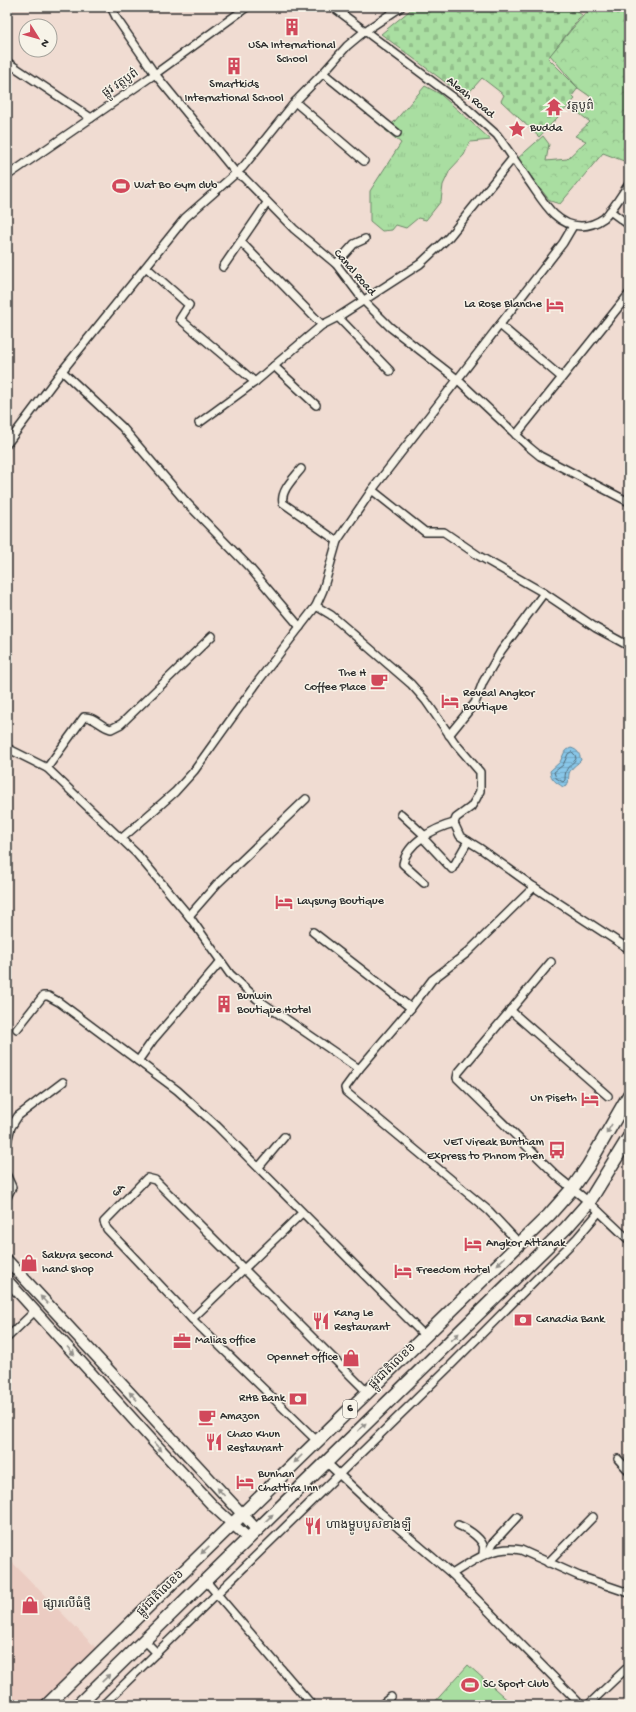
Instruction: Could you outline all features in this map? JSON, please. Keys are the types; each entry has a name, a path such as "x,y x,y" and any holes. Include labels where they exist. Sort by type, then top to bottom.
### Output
{"main road":[{"name":"ផ្លូវជាតិលេខ៦","path":"47,1705 519,1244 572,1189 588,1166 629,1095"},
{"name":"ផ្លូវជាតិលេខ៦","path":"78,1705 566,1228 589,1202 629,1137"},
{"path":"7,1260 252,1534"},
{"path":"7,1280 214,1507 238,1519"}],"street":[{"name":"Canal Road","path":"110,7 156,74 236,173 244,178 294,229 336,264 364,301 390,327 457,379 540,456 629,502"},
{"name":"ផ្លូវ វត្តបូព៌","path":"7,176 156,74 247,7"},
{"name":"Aleah Road","path":"333,7 461,103 488,126 497,135 554,214 573,226"},
{"path":"7,444 62,371 186,218 243,167 295,102 347,46 365,31 401,7"},
{"path":"7,62 92,118"},
{"path":"323,73 397,133"},
{"path":"295,102 364,161"},
{"path":"199,423 255,382 322,325 364,301 420,264 449,237 513,158"},
{"path":"121,839 175,792 194,771 259,680 316,606 323,590 337,542 372,490 563,243 573,226 594,224 604,218 629,184"},
{"path":"223,267 267,202"},
{"path":"610,211 629,225"},
{"path":"336,264 354,244 365,238"},
{"path":"241,242 322,325"},
{"path":"147,268 189,305 180,319 255,382"},
{"path":"516,434 629,294"},
{"path":"338,317 390,371"},
{"path":"500,325 561,377"},
{"path":"274,366 316,404"},
{"path":"62,371 122,427 196,513 250,568 300,627"},
{"path":"301,469 284,493 282,498 283,503 337,542"},
{"path":"372,490 425,532 444,532 480,556 544,593 596,628 629,646"},
{"path":"449,735 475,703 483,682 501,650 544,593"},
{"path":"316,606 331,615 412,684 426,701 449,735 480,772 480,791 471,807 456,818 454,823 441,827 424,837 404,856 403,864 424,883"},
{"path":"47,768 84,717 91,718 103,726 111,729 121,724 212,636"},
{"path":"7,748 47,768 137,854 189,916 221,961 239,983 257,999 359,1069"},
{"path":"189,916 217,884 306,799"},
{"path":"401,814 424,837 452,869 468,841"},
{"path":"454,823 460,836 534,887 629,949"},
{"path":"519,1244 489,1211 346,1092 347,1084 411,1008 432,980 467,953 534,887"},
{"path":"313,932 411,1008"},
{"path":"138,1061 153,1040 221,961"},
{"path":"551,962 458,1073 457,1078 547,1167 589,1202 629,1240"},
{"path":"17,1029 43,996 48,996 178,1090 259,1167 302,1213 425,1336"},
{"path":"510,1010 608,1096"},
{"path":"7,1142 11,1128 18,1116 63,1082"},
{"path":"259,1167 284,1137"},
{"path":"7,1176 12,1187 11,1193 7,1197"},
{"name":"6A","path":"317,1441 192,1319 106,1230 104,1222 147,1178 155,1180 367,1392"},
{"path":"103,1705 340,1474 577,1238 599,1212"},
{"path":"192,1319 302,1213"},
{"path":"7,1338 36,1311"},
{"path":"618,1459 629,1471"},
{"path":"326,1462 375,1508 452,1574 581,1705"},
{"path":"486,1554 493,1543 517,1517"},
{"path":"548,1563 593,1517"},
{"path":"458,1525 468,1529 480,1541 486,1554"},
{"path":"452,1574 486,1554 499,1550 514,1549 521,1550 579,1576 629,1593"},
{"path":"205,1580 312,1705"},
{"path":"144,1640 157,1653"},
{"path":"588,1705 629,1666"},
{"path":"381,1705 391,1697"}],"shaded area":[{"name":"ផ្សារលើធំថ្មី","path":"7,1557 100,1652 47,1705 7,1705"}],"green space":[{"path":"414,7 571,7 582,15 548,58 578,88 572,96 575,99 539,137 501,101 504,95 482,78 465,97 381,34"},
{"path":"594,7 629,7 629,129 625,135 629,137 629,163 603,153 560,204 550,201 517,159 543,136 549,144 546,161 567,159 586,141 575,136 590,122 571,107 595,100 578,88 550,55 583,16"},
{"path":"425,86 440,94 491,140 470,142 464,155 450,170 443,185 441,201 426,220 418,218 406,228 396,225 392,230 382,231 370,221 370,191 401,143 385,130 394,122"},
{"name":"SC Sport Club","path":"468,1665 512,1704 512,1705 432,1705"}],"water":[{"path":"571,748 578,752 581,760 570,772 567,786 563,787 553,779 550,771 560,762 565,751"}],"place":[{"name":"USA International School","path":"292,27"},
{"name":"Smartkids International School","path":"234,66"},
{"name":"វត្តបូព៌","path":"554,107"},
{"name":"Budda","path":"517,129"},
{"name":"Wat Bo Gym club","path":"121,186"},
{"name":"La Rose Blanche","path":"555,305"},
{"name":"The H Coffee Place","path":"379,681"},
{"name":"Reveal Angkor Boutique","path":"450,701"},
{"name":"Laysung Boutique","path":"284,902"},
{"name":"Bunwin Boutique Hotel","path":"224,1004"},
{"name":"Un Piseth","path":"590,1099"},
{"name":"VET Vireak Buntham Express to Phnom Phen","path":"557,1150"},
{"name":"Angkor Attanak","path":"473,1244"},
{"name":"Sakura second hand shop","path":"29,1263"},
{"name":"Freedom Hotel","path":"403,1271"},
{"name":"Canadia Bank","path":"523,1320"},
{"name":"Kang Le Restaurant","path":"321,1321"},
{"name":"Malias office","path":"182,1341"},
{"name":"Opennet office","path":"351,1358"},
{"name":"RHB Bank","path":"298,1399"},
{"name":"Amazon","path":"207,1417"},
{"name":"Chao Khun Restaurant","path":"214,1442"},
{"name":"Bunhan Chattira Inn","path":"245,1482"},
{"name":"ហាងម្ហូបបួសខាងឡឹ","path":"313,1526"},
{"name":"ផ្សារលើធំថ្មី","path":"30,1605"},
{"name":"SC Sport Club","path":"470,1685"}]}
